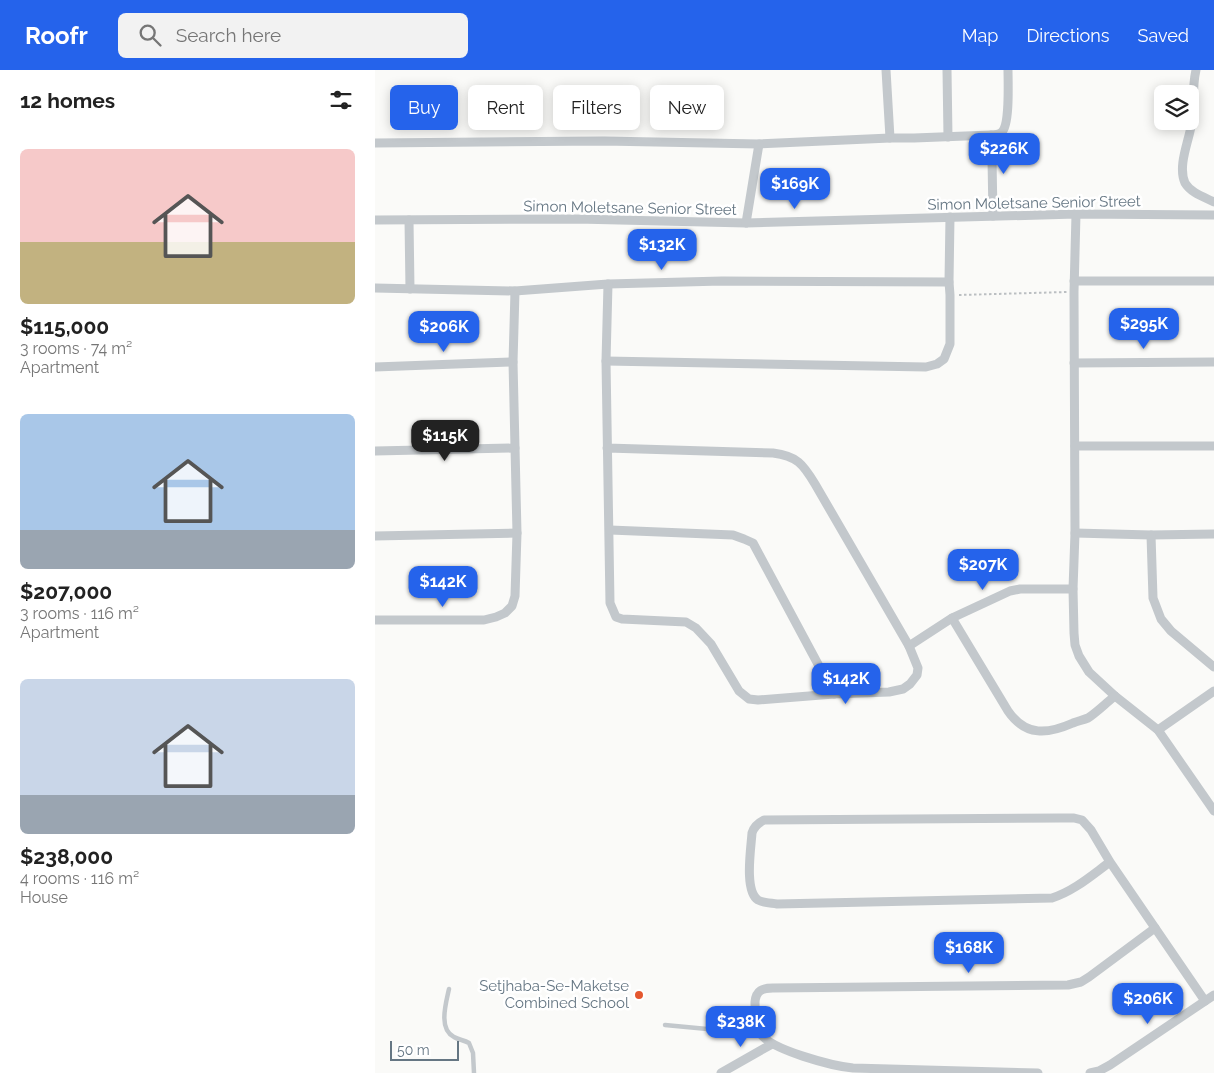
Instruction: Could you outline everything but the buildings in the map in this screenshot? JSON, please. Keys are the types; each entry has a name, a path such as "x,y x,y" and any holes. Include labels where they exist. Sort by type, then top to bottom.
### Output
{"street":[{"path":"886,70 890,138"},
{"path":"947,70 948,137"},
{"path":"375,143 604,141 759,144 991,135 1003,132 1005,128 1008,70"},
{"path":"1008,82 1017,70"},
{"path":"1196,70 1193,86 1191,127 1184,157 1184,178 1189,188 1214,202"},
{"path":"991,135 993,216"},
{"path":"747,223 759,144"},
{"path":"1076,214 1074,281 1075,533 1073,589 1073,633 1075,645 1079,656 1089,672 1115,696 1158,730 1214,811"},
{"name":"Simon Moletsane Senior Street","path":"375,220 577,219 747,223 1076,214 1214,215"},
{"path":"606,361 926,367 937,364 944,359 950,344 950,217"},
{"path":"409,220 410,289"},
{"path":"375,288 515,291 607,284 722,281 949,282"},
{"path":"1074,281 1214,281"},
{"path":"607,284 606,361 607,448 610,603 617,617 622,620 686,622 696,628 711,644 739,691 749,699 889,692 910,684 917,675 918,668 909,646 806,470 791,456 773,453 607,448"},
{"path":"375,620 484,620 505,613 512,606 515,596 517,533 513,362 515,291"},
{"path":"375,367 513,362"},
{"path":"1074,364 1214,362"},
{"path":"1075,446 1214,446"},
{"path":"375,451 515,448"},
{"path":"609,530 733,536 753,543 834,694"},
{"path":"375,536 517,533"},
{"path":"1075,533 1214,534"},
{"path":"1151,535 1153,598 1161,619 1171,631 1214,667"},
{"path":"909,646 952,618 1010,591 1020,589 1073,589"},
{"path":"952,618 1011,716 1022,726 1033,730 1061,729 1088,718 1115,696"},
{"path":"1158,730 1214,691"},
{"path":"1205,798 1214,792"},
{"path":"1110,862 1061,896 1036,899 777,904 759,900 753,896 749,881 752,833 758,823 764,820 1073,818 1082,820 1091,830 1110,862 1205,1001"},
{"path":"1038,1073 853,1068 840,1067 814,1060 773,1044 760,1034 757,1027 755,1002 757,994 764,988 1068,985 1089,978 1155,928"},
{"path":"1090,1073 1099,1071 1109,1065 1214,996"},
{"path":"721,1073 773,1044"}],"lane":[{"path":"449,989 444,1012 446,1027 452,1037 469,1043 473,1054 474,1073"},
{"path":"665,1025 760,1034"}],"path":[{"path":"950,295 1074,292"}],"place":[{"name":"Setjhaba-Se-Maketse Combined School","path":"639,995"}]}
